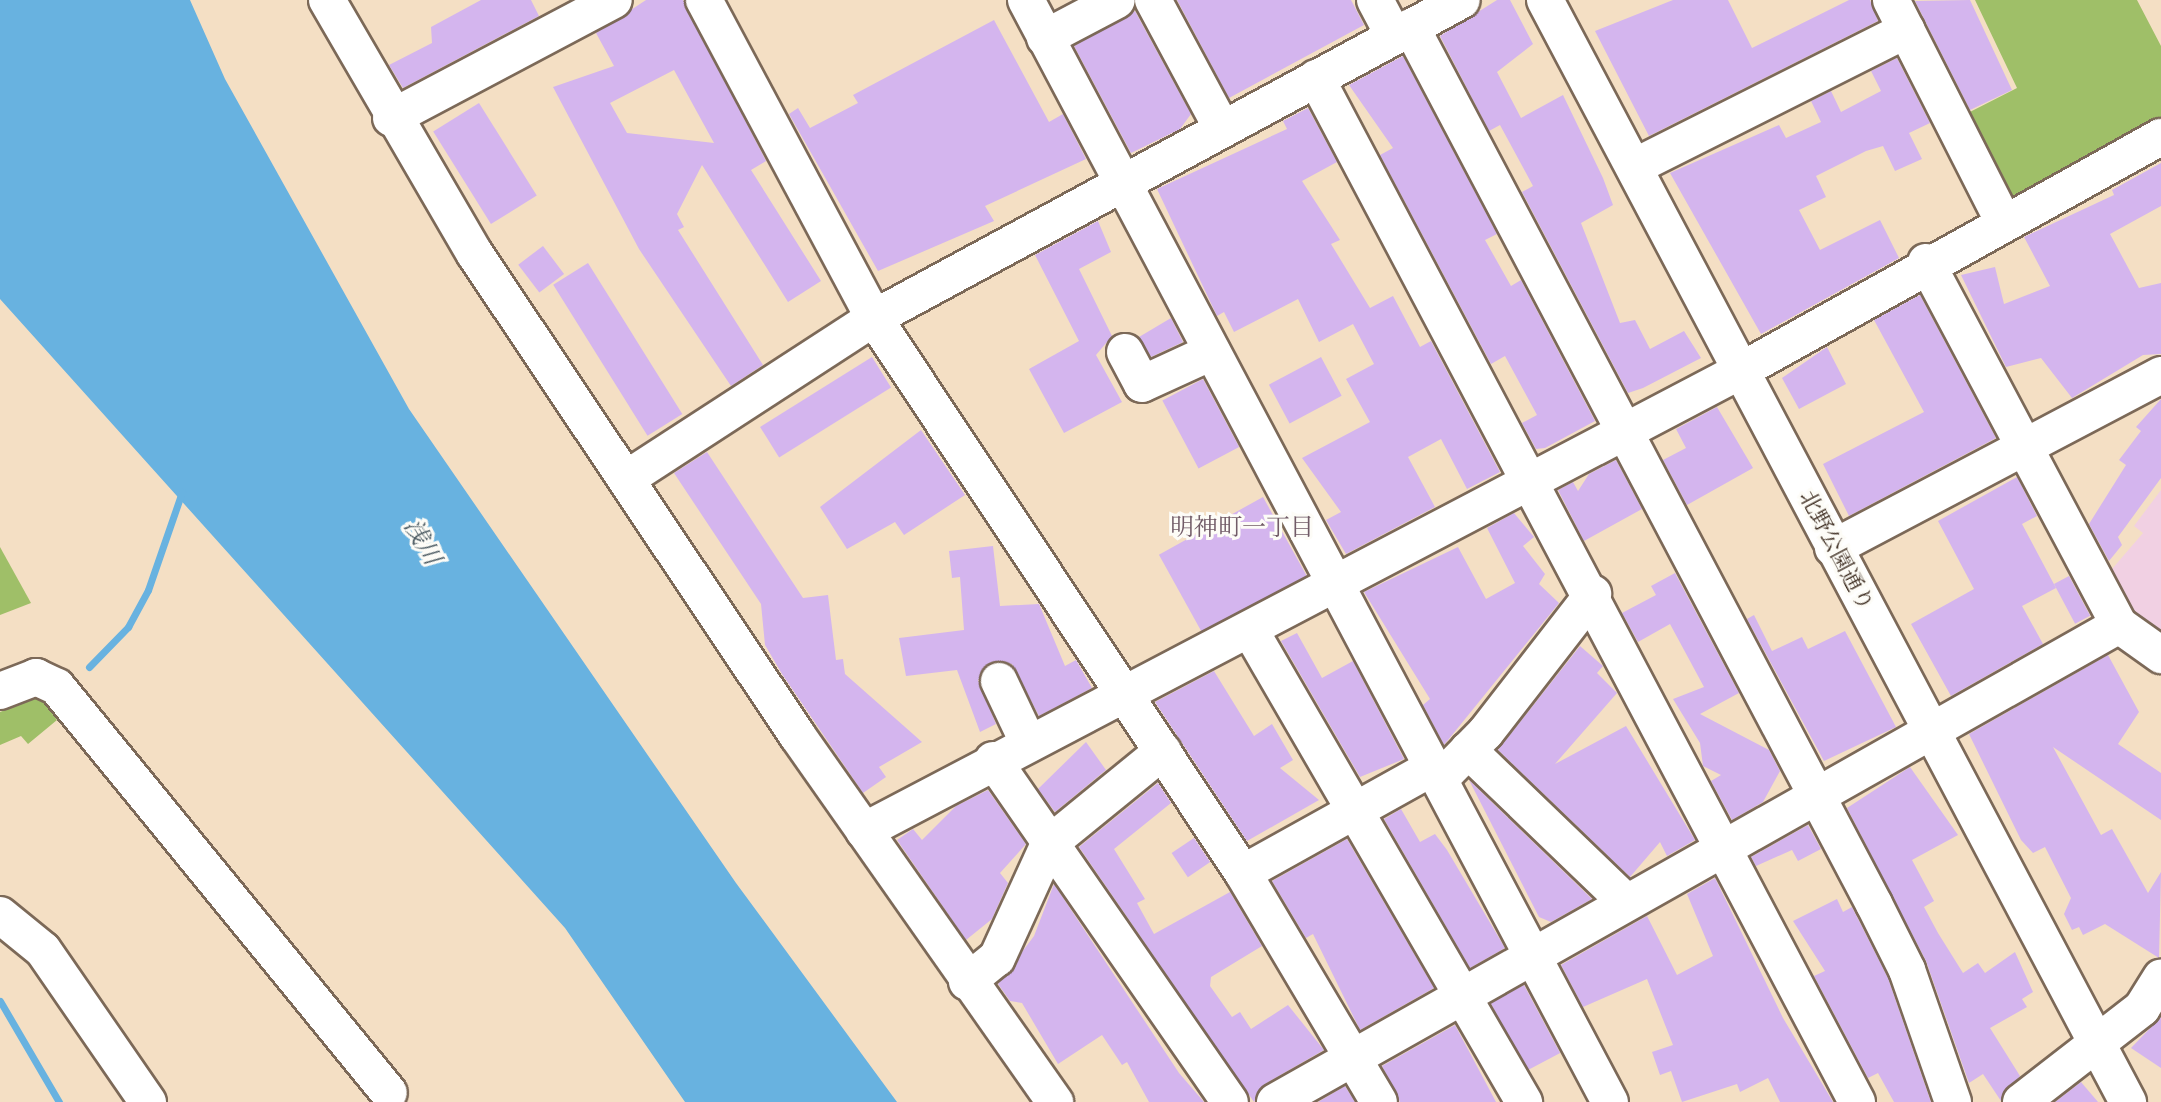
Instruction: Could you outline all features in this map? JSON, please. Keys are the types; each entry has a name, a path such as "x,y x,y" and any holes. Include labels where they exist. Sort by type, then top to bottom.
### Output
{"street":[{"path":"327,0 391,118 626,479 967,982 1055,1102"},
{"path":"391,118 614,0"},
{"path":"704,0 874,318 1243,873 1379,1102"},
{"path":"1026,0 1438,772 1529,952 1610,1102"},
{"path":"1045,38 1117,0"},
{"path":"1153,0 1222,128"},
{"path":"1375,0 1402,32 1626,431 1817,792 1907,970 1953,1102"},
{"path":"626,479 874,318 1462,0"},
{"name":"北野公園通り","path":"1545,0 2128,1102"},
{"path":"1634,167 1898,15 2002,219"},
{"path":"1316,78 1534,481 1857,1102"},
{"path":"864,831 993,760 1250,630 1334,580 1534,481 1742,370 2002,219 2161,137"},
{"path":"1926,262 2119,625 2161,655"},
{"path":"1125,352 1142,384 1212,352"},
{"path":"1833,548 2161,375"},
{"path":"1243,873 1355,808 1438,772 1468,750 1593,594"},
{"path":"1275,1102 1529,952 2119,625"},
{"path":"1250,630 1355,808 1458,994 1524,1102"},
{"path":"0,691 36,677 57,687 380,1093"},
{"path":"999,681 1028,742"},
{"path":"1468,750 1624,900"},
{"path":"967,982 997,958 1049,844 1163,751"},
{"path":"993,760 1230,1102"},
{"path":"0,915 43,950 148,1102"},
{"path":"2021,1102 2099,1046 2142,1008 2161,978"}],"shaded area":[{"path":"2161,490 2161,633 2134,614 2112,569 2143,533 2134,526"}],"green space":[{"path":"1975,0 2137,0 2161,46 2161,123 2016,200 2006,198 1964,115 2017,88"},
{"path":"0,547 31,603 0,615"},
{"path":"40,697 57,720 28,744 21,736 0,745 0,712"}],"water":[{"name":"浅川","path":"0,0 190,0 225,79 409,409 736,883 897,1102 685,1102 565,928 0,299"}],"building":[{"path":"481,0 531,0 539,16 403,88 389,65 432,43 431,27"},
{"path":"646,0 683,0 766,161 751,170 821,281 788,302 702,165 677,214 684,227 678,230 763,365 731,386 639,249 553,87 614,66 596,33","holes":["674,70 714,143 627,133 610,103"]},
{"path":"1177,0 1351,0 1364,25 1229,98"},
{"path":"1497,0 1510,0 1533,44 1497,72 1521,118 1563,95 1603,178 1613,205 1581,223 1620,323 1635,320 1650,349 1684,331 1701,358 1643,388 1628,393 1522,192 1533,186 1500,125 1489,131 1440,36"},
{"path":"1673,0 1728,0 1752,48 1849,0 1870,0 1878,21 1649,136 1595,31"},
{"path":"1970,0 2012,90 1970,110 1915,1"},
{"path":"1135,11 1191,114 1180,129 1131,153 1074,46"},
{"path":"994,20 1049,122 1063,114 1086,159 985,206 994,221 878,271 789,114 798,108 810,128 858,103 853,95"},
{"path":"1403,56 1497,234 1485,240 1511,286 1521,280 1595,421 1545,448 1536,449 1522,423 1537,415 1505,356 1491,364 1380,155 1393,148 1349,85"},
{"path":"1897,58 1930,123 1909,133 1922,159 1895,171 1883,146 1866,151 1816,176 1826,197 1799,210 1820,250 1880,220 1899,258 1761,334 1670,173 1779,125 1786,138 1821,122 1811,101 1831,91 1841,112 1881,91 1871,71"},
{"path":"479,103 537,195 491,224 433,132"},
{"path":"1308,108 1337,162 1302,181 1340,240 1331,244 1370,308 1393,296 1420,347 1431,341 1500,472 1467,489 1441,439 1408,457 1435,507 1346,554 1326,520 1341,512 1302,458 1370,422 1346,379 1374,364 1353,324 1319,342 1298,299 1234,332 1224,312 1217,316 1157,189 1287,129 1283,121"},
{"path":"2161,163 2161,206 2110,234 2139,288 2161,283 2161,354 2143,355 2072,398 2041,358 2006,367 1961,275 1995,267 2004,304 2050,286 2024,237 2114,195 2112,190"},
{"path":"1098,221 1111,252 1079,269 1112,336 1096,355 1122,402 1064,433 1029,369 1079,341 1035,255"},
{"path":"543,246 564,274 539,293 518,265"},
{"path":"588,263 682,414 648,436 553,285"},
{"path":"1920,295 1996,438 1849,516 1823,464 1924,412 1874,320"},
{"path":"1171,318 1183,342 1151,357 1139,337"},
{"path":"1827,347 1846,384 1799,409 1782,378"},
{"path":"872,357 891,388 779,457 760,427"},
{"path":"1321,357 1342,396 1290,424 1269,385"},
{"path":"1203,379 1239,447 1199,469 1162,401"},
{"path":"2161,399 2161,478 2118,537 2122,545 2109,561 2089,524 2126,465 2119,460 2141,431 2136,427"},
{"path":"1717,407 1753,468 1687,505 1663,460 1686,448 1676,429"},
{"path":"921,430 965,495 904,535 895,522 847,549 820,507"},
{"path":"707,452 803,598 828,595 836,660 843,659 845,674 922,742 879,767 886,777 863,793 782,674 765,645 761,604 674,473"},
{"path":"1616,460 1642,509 1584,541 1558,490 1573,482 1578,491 1589,474"},
{"path":"2017,477 2037,516 2022,524 2056,588 2022,606 2043,644 1951,696 1911,624 1974,589 1938,521"},
{"path":"1263,497 1307,576 1203,633 1159,555"},
{"path":"1514,513 1534,537 1523,546 1545,574 1539,584 1559,603 1444,745 1423,705 1430,699 1364,592 1458,547 1486,599 1515,583 1487,528"},
{"path":"993,546 1000,606 1039,604 1065,666 1076,660 1092,688 1039,716 1012,664 991,662 978,680 996,724 980,732 957,670 906,676 899,638 964,630 960,577 952,578 949,551"},
{"path":"1675,573 1739,693 1700,714 1769,750 1780,771 1763,802 1732,820 1711,781 1721,775 1703,766 1700,743 1673,699 1704,687 1670,624 1638,642 1622,613 1656,595 1651,586"},
{"path":"2069,576 2090,616 2075,624 2054,584"},
{"path":"1754,615 1772,651 1802,637 1808,649 1845,631 1896,727 1824,761 1747,619"},
{"path":"1297,633 1322,678 1353,661 1404,759 1360,777 1281,641"},
{"path":"1580,646 1603,666 1597,673 1617,693 1555,764 1626,726 1695,840 1667,856 1660,842 1630,877 1498,750"},
{"path":"2108,655 2139,712 2118,744 2161,773 2161,820 2053,747 2101,835 2112,829 2148,893 2161,872 2159,958 2105,924 2083,935 2079,927 2072,930 2064,914 2071,898 2045,847 2033,853 2021,840 1969,734"},
{"path":"1214,671 1254,736 1272,724 1293,760 1280,768 1319,800 1247,841 1155,702"},
{"path":"1086,742 1106,770 1055,812 1038,789"},
{"path":"1910,767 1958,835 1912,860 1934,901 1924,907 1938,933 1963,973 1978,963 1985,973 2015,952 2033,992 2022,999 2027,1007 1990,1028 2020,1076 2001,1101 1983,1074 1969,1083 1926,961 1847,808"},
{"path":"1469,780 1592,899 1551,922 1539,917"},
{"path":"1158,783 1171,803 1114,849 1145,899 1137,903 1154,934 1230,892 1262,946 1211,977 1210,986 1232,1017 1240,1012 1251,1029 1288,1005 1324,1050 1265,1084 1254,1102 1079,847"},
{"path":"988,790 1026,844 1000,873 1008,883 992,919 966,940 897,840 913,829 922,840 956,806"},
{"path":"1401,809 1420,842 1435,834 1447,850 1505,948 1470,968 1384,819"},
{"path":"1808,825 1821,849 1798,861 1792,850 1756,866 1751,857"},
{"path":"1194,838 1210,862 1188,877 1172,853"},
{"path":"1347,839 1434,988 1360,1030 1313,934 1306,938 1272,881"},
{"path":"1715,878 1783,1018 1833,1102 1780,1102 1768,1078 1740,1092 1737,1084 1682,1102 1671,1071 1660,1075 1652,1052 1673,1045 1647,979 1583,1007 1561,965 1647,916 1677,975 1713,956 1687,894"},
{"path":"1054,884 1179,1073 1204,1102 1149,1102 1127,1062 1122,1065 1102,1035 1058,1064 1022,1003 1010,1001 998,984 1034,936"},
{"path":"1837,899 1843,912 1852,907 1888,978 1931,1102 1894,1102 1878,1073 1868,1078 1814,976 1825,971 1793,921"},
{"path":"1524,985 1560,1053 1527,1071 1490,1003"},
{"path":"2161,1017 2161,1068 2131,1048"},
{"path":"1455,1025 1496,1102 1400,1102 1382,1066"},
{"path":"2081,1082 2098,1102 2055,1102"},
{"path":"1345,1086 1355,1102 1318,1102"}],"waterway":[{"path":"89,667 128,627 148,590 182,492"},
{"path":"0,1001 59,1102"}],"district":[{"name":"明神町一丁目","path":"1242,528"}]}
